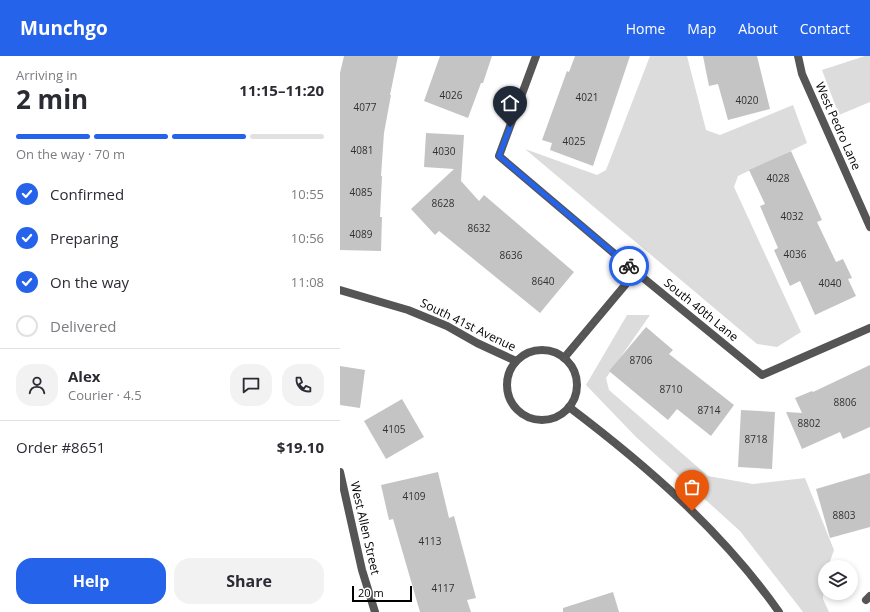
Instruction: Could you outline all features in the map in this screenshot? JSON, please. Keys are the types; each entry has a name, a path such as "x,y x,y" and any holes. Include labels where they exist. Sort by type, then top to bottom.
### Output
{"street":[{"name":"South 40th Lane","path":"536,56 499,156 636,272 762,375 870,328"},
{"name":"West Pedro Lane","path":"798,56 802,74 870,227"},
{"path":"564,358 636,272"},
{"name":"South 41st Avenue","path":"340,290 408,310 447,326 477,343 516,361"},
{"path":"544,350 555,353 564,358 571,366 575,376 576,387 574,398 569,407 560,414 539,420 528,417 519,411 512,403 508,392 508,376 516,361 524,354 544,350"},
{"path":"569,407 617,443 704,521 779,612"},
{"name":"West Allen Street","path":"340,472 362,570 375,612"}],"shaded area":[{"path":"650,56 687,56 706,130 720,135 793,105 807,143 738,176 734,187 801,332 777,347 757,344 525,149 597,175 606,170"},
{"path":"865,56 870,56 870,102 839,115 822,70"},
{"path":"627,315 650,315 606,378 609,390 708,476 753,484 805,478 834,550 830,560 818,560 818,600 823,600 829,612 803,612 740,531 636,437 586,385"}],"building":[{"path":"344,56 398,56 384,133 381,176 381,251 340,250 340,73"},
{"path":"440,56 492,56 483,83 481,83 468,118 424,101"},
{"path":"575,56 630,56 593,166 550,150 552,143 542,140 567,71 569,72"},
{"path":"703,56 757,56 770,109 728,120 718,84 709,86"},
{"path":"426,133 464,135 461,181 479,201 484,195 574,272 540,313 439,231 435,235 411,209 454,169 424,167"},
{"path":"791,151 822,220 817,222 836,262 843,259 852,278 848,279 856,296 815,315 800,281 790,286 774,250 778,248 760,206 765,204 749,170"},
{"path":"646,327 673,350 669,354 734,405 711,436 677,409 668,420 609,371"},
{"path":"870,365 870,427 843,439 840,432 802,449 786,412 802,413 795,398 812,391 813,392"},
{"path":"340,366 365,370 360,408 340,405"},
{"path":"402,399 424,437 386,459 364,421"},
{"path":"741,410 775,412 772,469 738,467"},
{"path":"438,472 449,518 454,516 476,598 467,600 471,612 420,612 393,519 389,520 381,485"},
{"path":"870,473 870,527 830,538 816,489"},
{"path":"613,592 619,612 563,612 563,608"}],"way so far":[{"path":"629,266 636,272 564,358 571,366 575,376 576,387 574,398 569,407 617,443 692,511"}],"route":[{"path":"510,127 499,156 629,266"}]}
